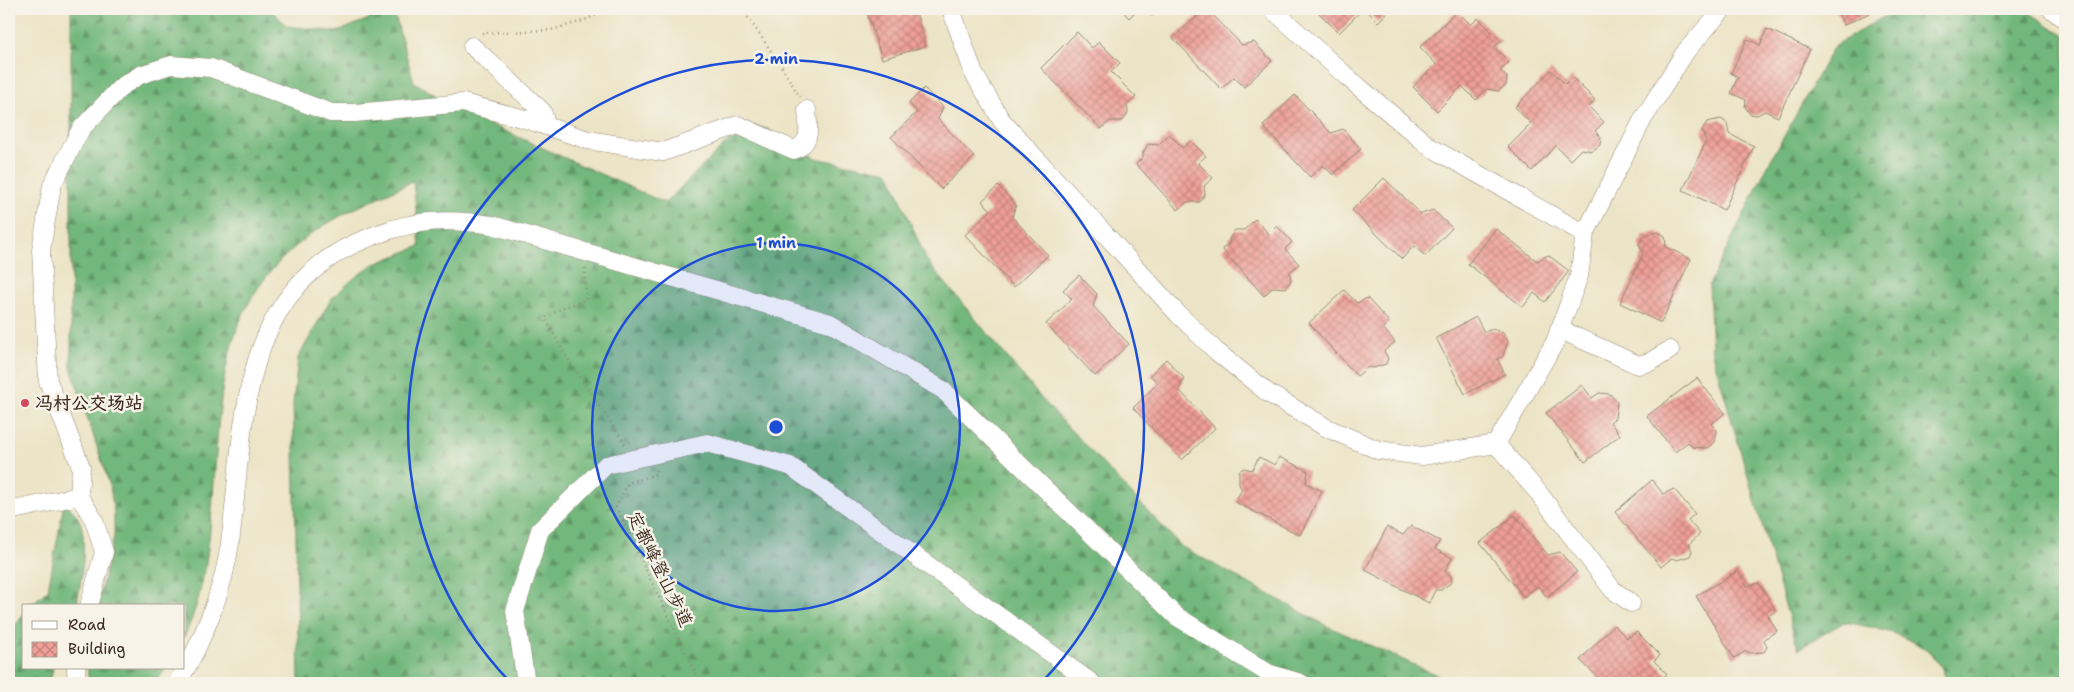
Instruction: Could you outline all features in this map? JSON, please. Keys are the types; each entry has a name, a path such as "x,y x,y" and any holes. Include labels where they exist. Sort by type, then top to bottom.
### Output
{"street":[{"path":"951,9 974,74 1002,121 1178,314 1216,352 1276,398 1327,428 1378,450 1422,456 1496,444"},
{"path":"1272,9 1430,148 1584,234"},
{"path":"1496,444 1555,342 1579,276 1584,234 1643,119 1686,51 1723,9"},
{"path":"2051,9 2065,19"},
{"path":"472,46 542,111 547,126"},
{"path":"90,604 104,552 94,520 79,496 81,467 48,381 41,250 52,185 81,129 121,86 140,75 171,65 211,68 331,112 355,113 464,103 547,126 588,140 663,152 738,125 794,150 803,146 809,137 807,110"},
{"path":"185,669 196,649 219,590 227,560 236,470 247,394 261,346 277,317 299,285 314,269 330,257 369,237 411,224 441,220 492,225 830,323 943,390 1176,616 1268,673 1301,683"},
{"path":"1560,330 1638,365 1650,362 1670,350"},
{"path":"526,683 515,611 540,530 606,465 707,443 790,466 1092,683"},
{"path":"1496,444 1537,491 1613,590 1631,602"},
{"path":"9,511 79,496"},
{"path":"76,670 77,683"},
{"path":"177,683 184,670"}],"path":[{"path":"472,46 474,36 482,32 551,30 583,21 609,9"},
{"path":"742,9 778,61 807,110"},
{"path":"584,252 586,300 564,307 544,318 566,358 621,437 633,459"},
{"name":"定都峰登山步道","path":"657,454 656,474 628,483 616,506 700,683"}],"green space":[{"path":"71,9 270,9 287,26 337,32 393,9 414,82 465,113 665,203 746,124 767,129 815,158 889,172 927,261 1046,404 1182,547 1327,626 1455,683 299,683 293,404 298,358 331,299 372,265 420,246 413,181 335,219 290,252 263,281 244,312 232,344 224,379 205,569 197,603 185,635 185,604 97,604 114,536 114,513 110,486 71,368"},
{"path":"1912,9 2024,9 2065,36 2065,683 1948,683 1940,665 1921,646 1896,634 1844,622 1798,649 1712,353 1709,285 1767,167 1834,46 1887,15"},
{"path":"64,503 72,509 78,518 83,534 83,564 77,604 31,604 48,590"},
{"path":"22,617 22,670 53,670 50,683 9,683 9,634"},
{"path":"87,670 165,670 155,683 89,683"}],"building":[{"path":"866,9 915,9 926,46 882,59"},
{"path":"1121,9 1138,9 1129,18"},
{"path":"1145,9 1159,9 1152,16"},
{"path":"1205,9 1242,45 1254,42 1272,61 1244,87 1234,77 1221,89 1173,38"},
{"path":"1315,9 1363,9 1339,33"},
{"path":"1365,9 1405,9 1400,12 1389,11 1378,22"},
{"path":"1827,9 1878,9 1844,25 1837,12"},
{"path":"1457,11 1471,25 1478,18 1501,41 1494,47 1509,62 1500,71 1507,77 1506,85 1498,91 1487,89 1476,100 1462,86 1437,111 1413,87 1436,64 1420,47"},
{"path":"1767,29 1810,49 1778,117 1765,111 1757,115 1750,114 1745,107 1746,100 1731,93 1738,77 1731,73 1747,39 1760,45"},
{"path":"1077,32 1092,48 1099,42 1120,63 1111,72 1136,97 1127,105 1128,113 1123,121 1110,121 1101,129 1041,68"},
{"path":"1551,70 1565,84 1572,77 1595,100 1589,107 1604,122 1595,131 1601,137 1600,145 1592,151 1581,149 1570,160 1556,146 1532,171 1508,147 1531,124 1515,107"},
{"path":"924,88 943,107 938,119 974,157 941,189 891,137 917,112 909,103"},
{"path":"1295,95 1331,133 1343,129 1361,149 1333,175 1323,165 1310,177 1263,126"},
{"path":"1721,119 1727,123 1729,134 1754,146 1724,210 1683,190 1706,141 1702,131 1707,122"},
{"path":"1169,134 1183,148 1191,141 1206,156 1198,163 1213,178 1204,186 1205,194 1200,202 1187,202 1178,210 1136,164 1143,157 1148,144 1158,145"},
{"path":"1384,178 1421,214 1433,210 1452,228 1425,256 1414,246 1402,259 1352,210"},
{"path":"998,186 1016,205 1012,217 1048,255 1014,287 965,235 991,210 982,201"},
{"path":"1255,219 1269,234 1277,226 1292,242 1285,249 1299,264 1290,272 1291,280 1286,288 1273,287 1264,296 1222,249 1230,243 1229,239 1235,230 1244,230"},
{"path":"1496,229 1537,261 1548,255 1569,271 1545,302 1534,293 1523,307 1468,264"},
{"path":"1658,232 1665,236 1666,247 1691,259 1661,323 1620,303 1643,254 1639,244 1644,235"},
{"path":"1079,275 1097,294 1093,306 1129,344 1095,376 1046,324 1072,299 1063,290"},
{"path":"1344,290 1357,303 1367,298 1389,322 1383,328 1395,342 1384,351 1388,358 1386,364 1373,368 1368,367 1357,376 1309,323"},
{"path":"1476,317 1484,332 1492,329 1503,332 1508,341 1503,356 1497,359 1505,374 1465,394 1436,338"},
{"path":"1166,359 1184,378 1179,390 1215,428 1182,460 1133,408 1158,383 1150,375"},
{"path":"1697,378 1725,413 1711,424 1717,430 1715,442 1707,448 1692,447 1688,442 1675,452 1647,416"},
{"path":"1582,385 1592,398 1599,393 1610,394 1617,402 1615,418 1610,422 1620,435 1585,462 1546,413"},
{"path":"1259,457 1275,465 1279,457 1308,471 1306,483 1322,491 1300,535 1235,502 1242,489 1239,485 1239,471 1244,468 1252,470"},
{"path":"1652,480 1663,494 1674,489 1695,514 1688,520 1700,534 1689,544 1692,551 1690,556 1677,560 1672,558 1661,567 1615,512"},
{"path":"1515,515 1548,555 1560,552 1577,572 1547,597 1538,586 1524,597 1480,543"},
{"path":"1411,526 1440,541 1435,549 1452,558 1445,571 1451,576 1452,582 1441,590 1435,590 1429,603 1365,570 1387,527 1403,535"},
{"path":"1738,571 1747,586 1759,583 1776,611 1768,616 1777,631 1764,639 1767,647 1764,652 1750,653 1746,651 1734,658 1696,596"},
{"path":"1614,625 1627,638 1637,632 1660,655 1654,661 1667,674 1658,683 1604,683 1580,660"}],"place":[{"name":"冯村公交场站","path":"25,403"}]}
